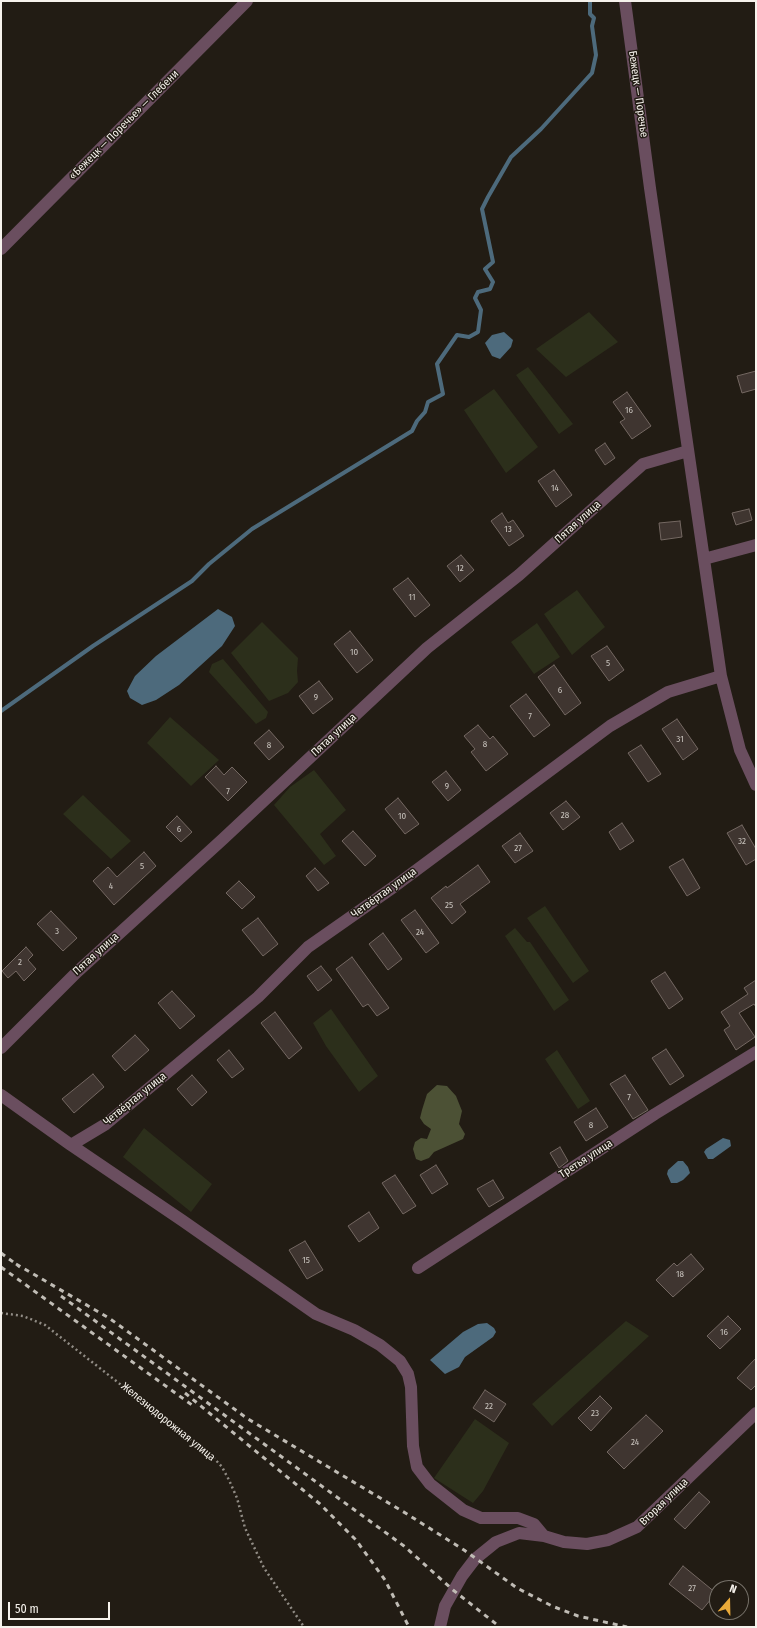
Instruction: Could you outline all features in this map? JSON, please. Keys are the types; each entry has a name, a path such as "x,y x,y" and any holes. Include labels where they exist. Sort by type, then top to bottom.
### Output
{"street":[{"name":"«Бежецк — Поречье» — Глебени","path":"1,250 247,1"},
{"name":"Бежецк — Поречье","path":"625,1 650,188 721,676 740,750 756,785"},
{"name":"Пятая улица","path":"1,1048 77,972 223,839 427,648 519,575 643,464 688,451"},
{"path":"704,560 756,545"},
{"name":"Четвёртая улица","path":"71,1145 106,1124 221,1028 258,997 308,947 395,886 610,726 668,692 721,676"},
{"name":"Третья улица","path":"418,1268 655,1114 756,1052"},
{"path":"1,1095 316,1314 380,1345 400,1361 408,1374 412,1387 413,1446 417,1466 430,1484 463,1510 481,1518 518,1518 534,1524 544,1536"},
{"name":"Вторая улица","path":"440,1627 445,1606 462,1576 475,1558 496,1542 519,1533 544,1536 564,1542 587,1544 608,1540 637,1527 756,1413"}],"path":[{"name":"Железнодорожная улица","path":"1,1313 24,1316 45,1325 214,1458 222,1467 229,1480 237,1498 245,1528 264,1568 304,1627"}],"green space":[{"path":"589,312 618,342 566,377 536,349"},
{"path":"528,367 573,424 559,434 516,375"},
{"path":"494,389 538,447 506,473 464,410"},
{"path":"577,590 605,627 572,655 544,614"},
{"path":"262,622 298,658 298,682 288,693 269,701 231,653"},
{"path":"537,623 560,657 534,674 511,642"},
{"path":"223,659 268,712 266,718 256,724 209,672 212,664"},
{"path":"170,717 219,760 191,786 147,743"},
{"path":"314,770 346,810 320,834 336,856 324,865 274,805 290,787"},
{"path":"83,795 131,841 111,859 63,814"},
{"path":"545,906 589,971 573,983 527,918"},
{"path":"515,928 527,942 530,942 569,1000 554,1011 505,936"},
{"path":"331,1009 378,1076 359,1092 326,1046 313,1023"},
{"path":"557,1050 590,1101 578,1109 545,1059"},
{"path":"437,1085 447,1086 456,1096 462,1111 459,1124 465,1134 463,1139 434,1152 429,1158 421,1161 416,1159 413,1149 415,1142 421,1138 427,1139 431,1129 424,1124 420,1118 427,1094"},
{"path":"144,1128 212,1184 191,1212 123,1157"},
{"path":"626,1321 649,1336 552,1426 532,1404"},
{"path":"475,1419 509,1443 483,1491 473,1503 434,1478"}],"water":[{"path":"504,332 513,340 511,347 500,359 492,356 485,343 492,335"},
{"path":"218,609 232,617 235,626 222,646 179,685 156,700 142,705 130,698 127,691 135,676 156,656"},
{"path":"723,1138 730,1140 731,1146 713,1159 708,1159 704,1152 706,1149"},
{"path":"678,1161 683,1161 688,1167 690,1173 683,1180 677,1183 671,1183 667,1174 668,1170"},
{"path":"487,1323 494,1328 496,1332 493,1337 465,1357 459,1367 445,1374 430,1360 463,1332 478,1324"}],"building":[{"path":"756,371 756,389 742,393 737,376"},
{"path":"627,392 651,426 632,439 620,422 625,419 613,402"},
{"path":"605,443 615,458 605,465 595,450"},
{"path":"554,470 572,495 556,507 538,481"},
{"path":"749,509 752,520 736,525 732,513"},
{"path":"502,513 508,523 513,520 524,536 509,546 491,521"},
{"path":"680,521 682,537 661,540 659,523"},
{"path":"461,555 474,570 460,582 447,566"},
{"path":"408,578 430,605 415,617 393,589"},
{"path":"350,631 373,660 357,673 334,644"},
{"path":"607,646 624,670 609,681 591,656"},
{"path":"554,665 581,703 565,715 538,677"},
{"path":"319,681 333,699 313,714 299,696"},
{"path":"526,694 550,725 534,737 510,706"},
{"path":"677,719 698,749 683,760 662,729"},
{"path":"478,725 490,739 493,736 508,754 486,771 471,752 475,749 464,736"},
{"path":"269,730 284,747 269,760 254,743"},
{"path":"641,745 661,774 648,782 628,753"},
{"path":"216,766 224,775 232,767 247,782 228,801 205,777"},
{"path":"446,771 461,790 448,801 432,782"},
{"path":"398,798 419,824 405,834 385,809"},
{"path":"566,801 580,817 563,830 550,813"},
{"path":"177,816 192,832 181,842 166,827"},
{"path":"622,823 634,841 620,850 609,832"},
{"path":"742,825 756,849 756,859 746,865 727,833"},
{"path":"353,831 376,856 365,866 342,841"},
{"path":"520,833 533,851 515,863 502,846"},
{"path":"144,852 156,866 114,905 93,881 108,867 117,877"},
{"path":"683,859 700,888 687,896 669,867"},
{"path":"478,865 490,882 460,904 466,912 452,924 431,898 446,886 447,888"},
{"path":"315,868 329,883 318,891 306,876"},
{"path":"239,881 255,897 242,909 226,893"},
{"path":"415,910 439,943 426,953 401,920"},
{"path":"51,911 77,938 63,951 37,924"},
{"path":"258,918 278,944 263,956 242,930"},
{"path":"383,933 402,959 388,970 369,944"},
{"path":"26,947 33,955 28,960 36,969 24,981 16,971 8,978 2,971"},
{"path":"352,957 389,1008 377,1016 368,1004 363,1007 336,969"},
{"path":"321,966 332,980 318,991 307,976"},
{"path":"665,972 683,999 669,1009 651,981"},
{"path":"756,980 756,1007 754,1004 739,1013 755,1037 736,1050 724,1030 730,1026 721,1012 748,994 744,988"},
{"path":"172,991 195,1016 180,1029 158,1003"},
{"path":"275,1012 302,1048 289,1059 261,1023"},
{"path":"135,1035 149,1050 125,1071 112,1056"},
{"path":"666,1049 684,1076 670,1085 652,1058"},
{"path":"229,1050 244,1069 232,1078 217,1060"},
{"path":"93,1074 104,1087 74,1113 62,1099"},
{"path":"192,1075 207,1092 192,1106 177,1089"},
{"path":"625,1075 648,1110 633,1119 610,1084"},
{"path":"596,1108 608,1127 586,1141 574,1122"},
{"path":"560,1147 568,1161 559,1168 550,1153"},
{"path":"436,1165 448,1184 432,1194 420,1175"},
{"path":"395,1175 416,1206 403,1214 382,1183"},
{"path":"493,1180 504,1198 489,1207 477,1189"},
{"path":"369,1212 379,1228 359,1242 348,1226"},
{"path":"305,1241 323,1270 307,1279 289,1250"},
{"path":"691,1254 704,1269 673,1297 656,1280 674,1263 677,1266"},
{"path":"728,1316 741,1329 720,1349 707,1336"},
{"path":"756,1358 756,1385 751,1390 737,1378"},
{"path":"485,1390 506,1404 494,1422 473,1408"},
{"path":"600,1396 612,1408 591,1431 578,1418"},
{"path":"646,1415 663,1431 624,1469 607,1452"},
{"path":"699,1492 710,1502 685,1529 674,1519"},
{"path":"683,1566 709,1587 709,1602 702,1610 669,1584"}],"waterway":[{"path":"1,711 93,646 192,581 209,564 252,529 412,431 417,421 425,412 428,402 443,394 437,364 457,335 469,337 478,332 481,310 475,298 478,292 490,289 493,282 485,269 493,262 482,209 511,157 541,129 592,73 596,55 592,26 594,18 590,14 590,1"}],"railway":[{"path":"1,1253 20,1267"},
{"path":"16,1264 109,1318 248,1419 407,1514 464,1550 517,1588 552,1606 578,1616 627,1627"},
{"path":"1,1267 192,1405"},
{"path":"61,1296 404,1546 453,1590 500,1627"},
{"path":"185,1393 320,1504 356,1540 385,1580 409,1627"}]}
